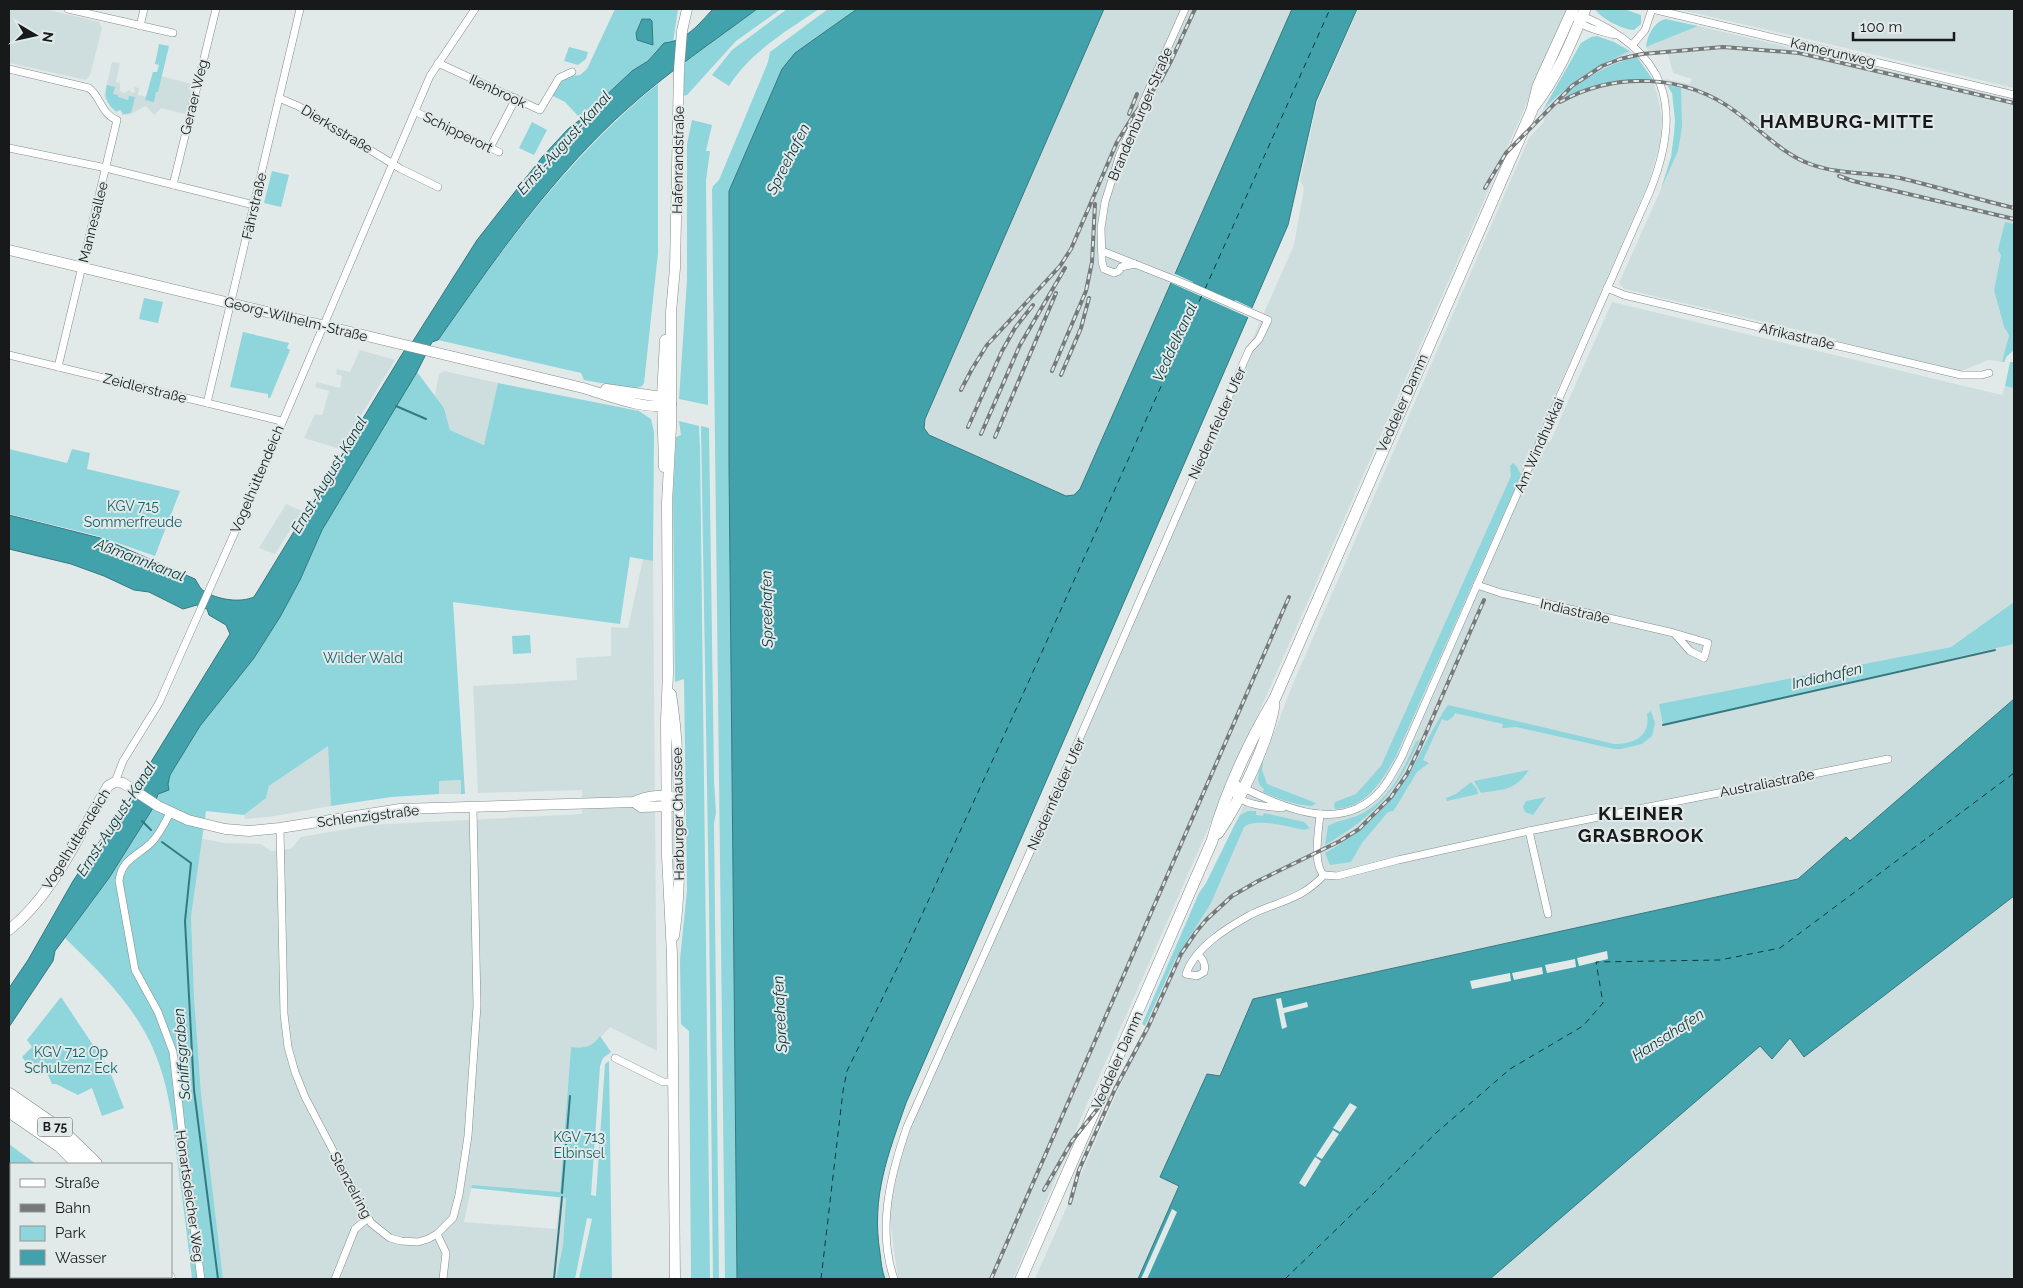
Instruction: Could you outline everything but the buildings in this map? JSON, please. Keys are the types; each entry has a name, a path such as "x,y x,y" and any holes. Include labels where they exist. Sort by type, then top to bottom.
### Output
{"highway":[{"name":"B 75","path":"9,1095 61,1131 94,1163"},
{"name":"B 75","path":"9,1110 60,1145 78,1163"}],"main road":[{"name":"Hafenrandstraße","path":"665,403 675,268 679,69 682,31 687,9"},
{"name":"Veddeler Damm","path":"1212,841 1230,816 1238,789 1271,723 1275,698 1532,110 1546,91 1578,14"},
{"name":"Georg-Wilhelm-Straße","path":"9,250 583,388 602,388 665,403"},
{"name":"Hafenrandstraße","path":"662,383 666,338 672,312"},
{"name":"Harburger Chaussee","path":"662,383 665,403 667,503 668,673 666,808 668,913 672,955 675,1279"},
{"name":"Harburger Chaussee","path":"668,673 676,733 679,801 678,909 672,955"},
{"name":"Schlenzigstraße","path":"115,782 120,782 170,813 201,824 249,831 280,828 400,809 634,802 642,798 666,797 675,798 679,801"},
{"name":"Vogelhüttendeich","path":"9,930 38,900 77,841 108,786 115,782"},
{"name":"Veddeler Damm","path":"1021,1279 1212,841 1221,810 1238,789"},
{"path":"666,808 673,806 679,801"},
{"name":"Schlenzigstraße","path":"634,802 642,807 666,808"}],"street":[{"path":"68,9 173,33"},
{"path":"140,26 144,9"},
{"name":"Geraer Weg","path":"173,185 216,9"},
{"name":"Fährstraße","path":"207,403 300,9"},
{"name":"Vogelhüttendeich","path":"115,782 123,761 158,703 208,592 438,63 475,9"},
{"name":"Brandenburger Straße","path":"1135,264 1121,267 1119,271 1114,273 1108,273 1104,269 1101,228 1105,202 1120,154 1185,9"},
{"name":"Kamerunweg","path":"1633,44 1645,30 1652,9 2014,95"},
{"name":"Am Windhukkai","path":"1238,789 1254,804 1320,814 1341,814 1358,808 1370,800 1386,782 1402,756 1655,178 1666,133 1666,113 1661,87 1653,69 1633,44 1623,37 1588,28 1578,14"},
{"name":"Ilenbrook","path":"438,63 540,110 559,78 572,72"},
{"name":"Mannesallee","path":"9,70 89,88 94,92 102,109 117,120 58,367"},
{"name":"Dierksstraße","path":"279,98 289,100 394,164 438,187"},
{"path":"490,148 516,98"},
{"name":"Schipperort","path":"416,112 499,152"},
{"path":"9,148 106,168 254,205"},
{"path":"1102,251 1135,264"},
{"path":"1119,257 1121,267"},
{"name":"Niedernfelder Ufer","path":"894,1279 887,1245 886,1220 893,1169 907,1127 1038,834 1249,350 1260,339 1268,320 1135,264"},
{"name":"Afrikastraße","path":"1607,288 1624,295 1960,375 1982,375 1989,373"},
{"name":"Zeidlerstraße","path":"9,355 281,421"},
{"name":"Indiastraße","path":"1477,585 1501,593 1708,642 1704,658 1690,651 1674,634"},
{"name":"Australiastraße","path":"1324,875 1336,876 1398,860 1529,831 1888,759"},
{"name":"Am Windhukkai","path":"1238,789 1292,809"},
{"path":"443,1279 446,1253 437,1234 451,1220 457,1206 471,1104 477,1006 473,807"},
{"name":"Honartsdeicher Weg","path":"170,813 150,844 125,862 120,872 119,881 135,970 158,1012 173,1052 187,1179 201,1279"},
{"path":"1198,954 1222,933 1251,915 1299,896 1313,887 1324,875 1320,872 1317,863 1320,814"},
{"name":"Stenzelring","path":"280,828 284,1014 288,1047 295,1072 305,1097 368,1218 379,1231 396,1240 418,1242 437,1234"},
{"path":"1529,831 1548,914"},
{"path":"615,1058 663,1082 673,1082"},
{"path":"335,1279 355,1229 368,1218"}],"shaded area":[{"path":"9,9 44,9 99,22 102,28 90,75 86,80 9,63"},
{"path":"1104,9 1292,9 1080,489 1074,495 1066,496 929,435 924,428 925,419"},
{"path":"1358,9 1568,9 1088,1102 1013,1279 898,1279 890,1219 893,1183 903,1131 1294,245 1304,188 1300,181 1317,103"},
{"path":"1677,9 2014,9 2014,88 1850,49"},
{"path":"1698,26 2014,100 2014,224 2005,222 1994,290 2004,327 2009,335 2002,362 1989,360 1961,371 1836,341 1836,339 1624,289 1619,283 1678,151 1675,87 1667,85 1665,79 1690,84 1692,79 1673,73 1668,54 1651,55 1646,47"},
{"path":"1630,51 1637,57 1592,74 1562,97 1599,85 1630,80 1653,80 1662,119 1661,134 1647,187 1537,437 1550,442 1612,302 2002,395 2005,386 2014,388 2014,602 1951,647 1659,704 1663,724 2014,644 2014,699 1850,841 1846,837 1798,879 1253,999 1220,1076 1207,1074 1160,1177 1179,1186 1138,1279 1035,1279 1264,759 1292,686 1529,138 1544,122 1545,115 1541,112 1578,78"},
{"path":"112,62 120,63 116,82 120,83 120,91 124,93 129,90 132,93 135,92 134,87 139,88 138,95 147,97 153,74 196,85 189,115 161,108 154,115 146,106 128,115 122,115 120,110 117,113 104,96"},
{"path":"360,350 395,360 340,449 304,438 315,414 322,415 329,391 315,387 317,382 340,388 342,376 336,374 337,369 350,372"},
{"path":"444,371 498,383 485,445 450,430 444,408 435,395 439,374"},
{"path":"286,504 302,511 275,554 259,548"},
{"path":"643,559 653,561 657,1051 610,1027 594,1044 586,1048 571,1047 560,1192 472,1185 464,1222 556,1229 560,1197 566,1198 563,1245 556,1279 223,1279 201,1093 194,997 191,916 199,838 224,843 261,844 271,851 291,849 301,837 370,825 582,814 582,790 478,793 473,686 577,680 576,658 611,656 611,627 628,628"},
{"path":"328,746 331,806 269,817 245,819 244,815 266,798 269,786"},
{"path":"461,780 461,794 439,794 438,781"},
{"path":"2014,896 2014,1279 1490,1279 1760,1045 1790,1038 1805,1057"}],"green space":[{"path":"615,9 678,9 673,42 656,51 648,61 632,71 581,119 565,102 547,93 556,78 580,75 587,69","holes":["648,18 652,24 652,39 636,38 642,19"]},
{"path":"757,9 781,9 736,41 687,95 683,96 685,62"},
{"path":"787,9 819,9 758,52 729,86 712,75 732,50"},
{"path":"828,9 857,9 795,53 730,363 729,463 737,1279 725,1279 712,190 719,180 768,62 770,52"},
{"path":"1595,9 1624,9 1641,15 1641,24 1634,30 1624,28 1607,20"},
{"path":"1666,19 1698,26 1646,47 1652,29 1662,20"},
{"path":"1597,36 1614,42 1630,51 1583,76 1543,110 1581,43"},
{"path":"159,44 169,46 154,102 145,100 153,72 157,72 159,65 155,64"},
{"path":"569,47 588,52 586,59 578,65 564,61"},
{"path":"1637,57 1653,80 1606,84 1561,98 1578,84 1596,73"},
{"path":"658,84 658,253 644,383 642,386 635,389 584,380 581,373 438,340 487,271 566,172 595,141"},
{"path":"107,85 115,87 113,94 118,95 118,97 128,100 129,96 135,97 131,113 123,114 121,110 116,111 110,106 106,96"},
{"path":"1667,85 1681,88 1682,127 1678,151 1661,189 1671,157 1675,120 1672,93"},
{"path":"692,120 712,125 706,151 710,151 706,180 708,405 679,399 687,280 687,144"},
{"path":"532,122 547,130 534,155 519,148"},
{"path":"272,171 289,175 281,207 264,203"},
{"path":"2005,222 2014,224 2014,350 2002,362 2009,335 2004,327 1994,290 2001,255 1998,250"},
{"path":"144,298 163,302 158,323 139,319"},
{"path":"243,332 289,343 287,348 290,350 270,398 268,398 268,394 230,387"},
{"path":"2010,362 2014,362 2014,388 2005,386"},
{"name":"Wilder Wald","path":"417,372 444,408 450,430 484,445 498,383 639,411 651,419 654,432 653,561 630,557 620,624 453,602 465,794 461,794 461,780 439,781 439,794 391,797 331,806 328,746 269,786 266,798 244,815 206,811 191,916 194,997 201,1093 223,1279 192,1279 172,1118 166,1086 156,1055 141,1025 122,998 65,938 109,878 153,808 158,794 166,786 170,775 200,726 254,658 280,617 300,580 322,530"},
{"path":"679,421 699,426 700,448 710,1279 691,1279 689,1031 681,1024 680,960 687,890 684,679 675,682 673,497 676,437 681,435"},
{"path":"701,426 709,428 716,813 714,823 719,1279 713,1279"},
{"name":"KGV 715 Sommerfreude","path":"9,449 67,463 72,449 90,453 87,469 180,491 155,556 98,536 9,514"},
{"path":"1513,463 1521,475 1395,758 1378,785 1364,799 1356,804 1335,809 1335,802 1356,794 1381,766 1511,476 1510,466"},
{"path":"2014,602 2014,644 1663,725 1659,704 1951,647"},
{"path":"530,635 531,653 513,654 512,636"},
{"path":"1448,705 1614,744 1621,744 1640,737 1644,733 1648,722 1647,714 1651,711 1655,723 1652,736 1642,744 1614,749 1516,727 1502,728 1503,724 1455,713 1447,721 1442,719 1423,760 1429,763 1417,772 1393,811 1388,812 1362,843 1351,862 1330,865 1325,853 1361,829 1391,799 1408,775"},
{"path":"1420,739 1402,773 1383,801 1358,824 1325,845 1328,826 1361,814 1371,808 1388,792 1401,773 1416,742"},
{"path":"1263,761 1262,770 1267,784 1316,803 1312,806 1299,804 1263,792 1264,789 1258,780"},
{"path":"1529,770 1519,782 1503,790 1481,793 1474,781"},
{"path":"1471,782 1477,789 1478,794 1447,801 1446,798 1456,794"},
{"path":"1546,797 1533,815 1525,812 1523,807 1526,801"},
{"path":"1248,811 1256,811 1256,815 1263,816 1264,813 1304,822 1310,828 1304,830 1264,823 1249,824 1244,827 1211,903 1175,960 1145,1026 1142,1024 1199,893 1206,883 1240,815"},
{"name":"KGV 712 Op Schulzenz Eck","path":"61,997 109,1069 124,1108 102,1116 92,1088 78,1095 56,1084 52,1084 42,1062 31,1068 22,1057 32,1047 27,1040"},
{"name":"KGV 713 Elbinsel","path":"600,1036 611,1052 603,1058 600,1066 591,1195 596,1196 605,1064 609,1061 612,1279 579,1279 592,1219 587,1218 575,1279 556,1279 563,1245 566,1198 471,1188 472,1185 560,1192 571,1047 587,1046 594,1043"},
{"path":"9,1144 35,1163 10,1163 10,1278 128,1279 9,1279"}],"water":[{"path":"713,9 757,9 659,82 601,134 550,189 503,249 438,340 432,342 417,372 322,530 300,580 280,617 254,658 200,726 170,775 169,790 158,794 153,808 109,878 55,951 53,961 9,1027 9,988 28,960 73,881 130,796 230,634 226,625 209,615 207,609 197,605 183,609 149,592 134,590 71,564 9,549 9,515 104,539 195,579 203,590 216,597 242,600 254,597 404,351 413,341 477,240 543,156 568,129 632,71 648,61 664,43 672,42 685,35 697,26"},
{"path":"857,9 1104,9 925,419 924,428 929,435 1066,496 1074,495 1080,489 1292,9 1357,9 1316,101 1288,225 906,1103 887,1158 880,1194 878,1232 881,1263 885,1279 737,1279 729,463 729,191 782,69 795,53"},
{"path":"642,19 650,19 652,21 653,45 637,40 636,33"},
{"name":"Hansahafen","path":"2014,699 2014,896 1804,1057 1790,1038 1772,1059 1760,1046 1490,1279 1138,1279 1179,1186 1160,1177 1207,1074 1220,1076 1253,999 1798,879 1846,837 1850,841"}],"pier":[{"path":"1173,273 1193,282 1192,285 1234,303 1235,300 1254,309 1250,318 1169,282"},
{"path":"1607,951 1608,959 1579,966 1577,958"},
{"path":"1575,959 1576,967 1547,973 1545,965"},
{"path":"1542,967 1543,974 1514,980 1512,973"},
{"path":"1510,973 1511,981 1472,989 1470,981"},
{"path":"1281,998 1283,1008 1307,1002 1308,1007 1284,1013 1287,1027 1282,1029 1276,999"},
{"path":"1350,1103 1357,1107 1340,1132 1333,1128"},
{"path":"1333,1130 1339,1134 1322,1159 1316,1156"},
{"path":"1315,1157 1321,1161 1305,1187 1299,1183"},
{"path":"1172,1209 1177,1212 1147,1279 1141,1279"}],"waterway":[{"path":"396,406 426,419"},
{"name":"Indiahafen","path":"1663,725 1995,650"},
{"name":"Schiffsgraben","path":"142,821 151,830"},
{"name":"Schiffsgraben","path":"162,842 191,863 185,921 194,1090 218,1279"},
{"name":"Schiffsgraben","path":"562,1193 570,1096"},
{"name":"Schiffsgraben","path":"554,1279 562,1197"}],"ferry route":[{"path":"1205,289 1330,9"},
{"path":"821,1279 847,1071 903,956 1028,683 1202,295"},
{"path":"1285,1279 1436,1133 1510,1069 1583,1026 1603,1003 1596,962 1720,960 1780,948 2014,773"}],"railway":[{"path":"961,390 987,345 1060,266 1071,249 1117,142 1133,116 1161,80 1195,9"},
{"path":"1485,188 1506,153 1572,86 1602,66 1620,59 1642,54 1723,47 1799,53 2014,103"},
{"path":"1560,102 1581,92 1604,85 1650,81 1673,84 1695,90 1716,99 1790,154 1810,164 1843,172 1900,178 2014,208"},
{"path":"1129,114 1137,94"},
{"path":"1839,176 1853,181 2014,219"},
{"path":"1052,371 1086,291 1092,262 1095,204"},
{"path":"981,434 1020,345 1065,268"},
{"path":"995,437 1056,293"},
{"path":"1061,375 1081,328 1089,298"},
{"path":"968,427 1002,351 1015,328 1033,305"},
{"path":"991,1279 1289,597"},
{"path":"1070,1203 1079,1170 1115,1089 1148,1027 1181,954 1196,932 1232,896 1258,881 1340,841 1359,829 1391,797 1407,774 1419,749 1484,600"},
{"path":"1044,1190 1072,1141 1106,1098"}],"district":[{"name":"HAMBURG-MITTE","path":"1847,121"},
{"name":"KLEINER GRASBROOK","path":"1641,824"}],"water label":[{"name":"Ernst-August-Kanal","path":"564,143"},
{"name":"Spreehafen","path":"788,159"},
{"name":"Veddelkanal","path":"1175,342"},
{"name":"Ernst-August-Kanal","path":"329,475"},
{"name":"Aßmannkanal","path":"140,560"},
{"name":"Spreehafen","path":"767,609"},
{"name":"Ernst-August-Kanal","path":"116,819"},
{"name":"Spreehafen","path":"780,1014"}]}
